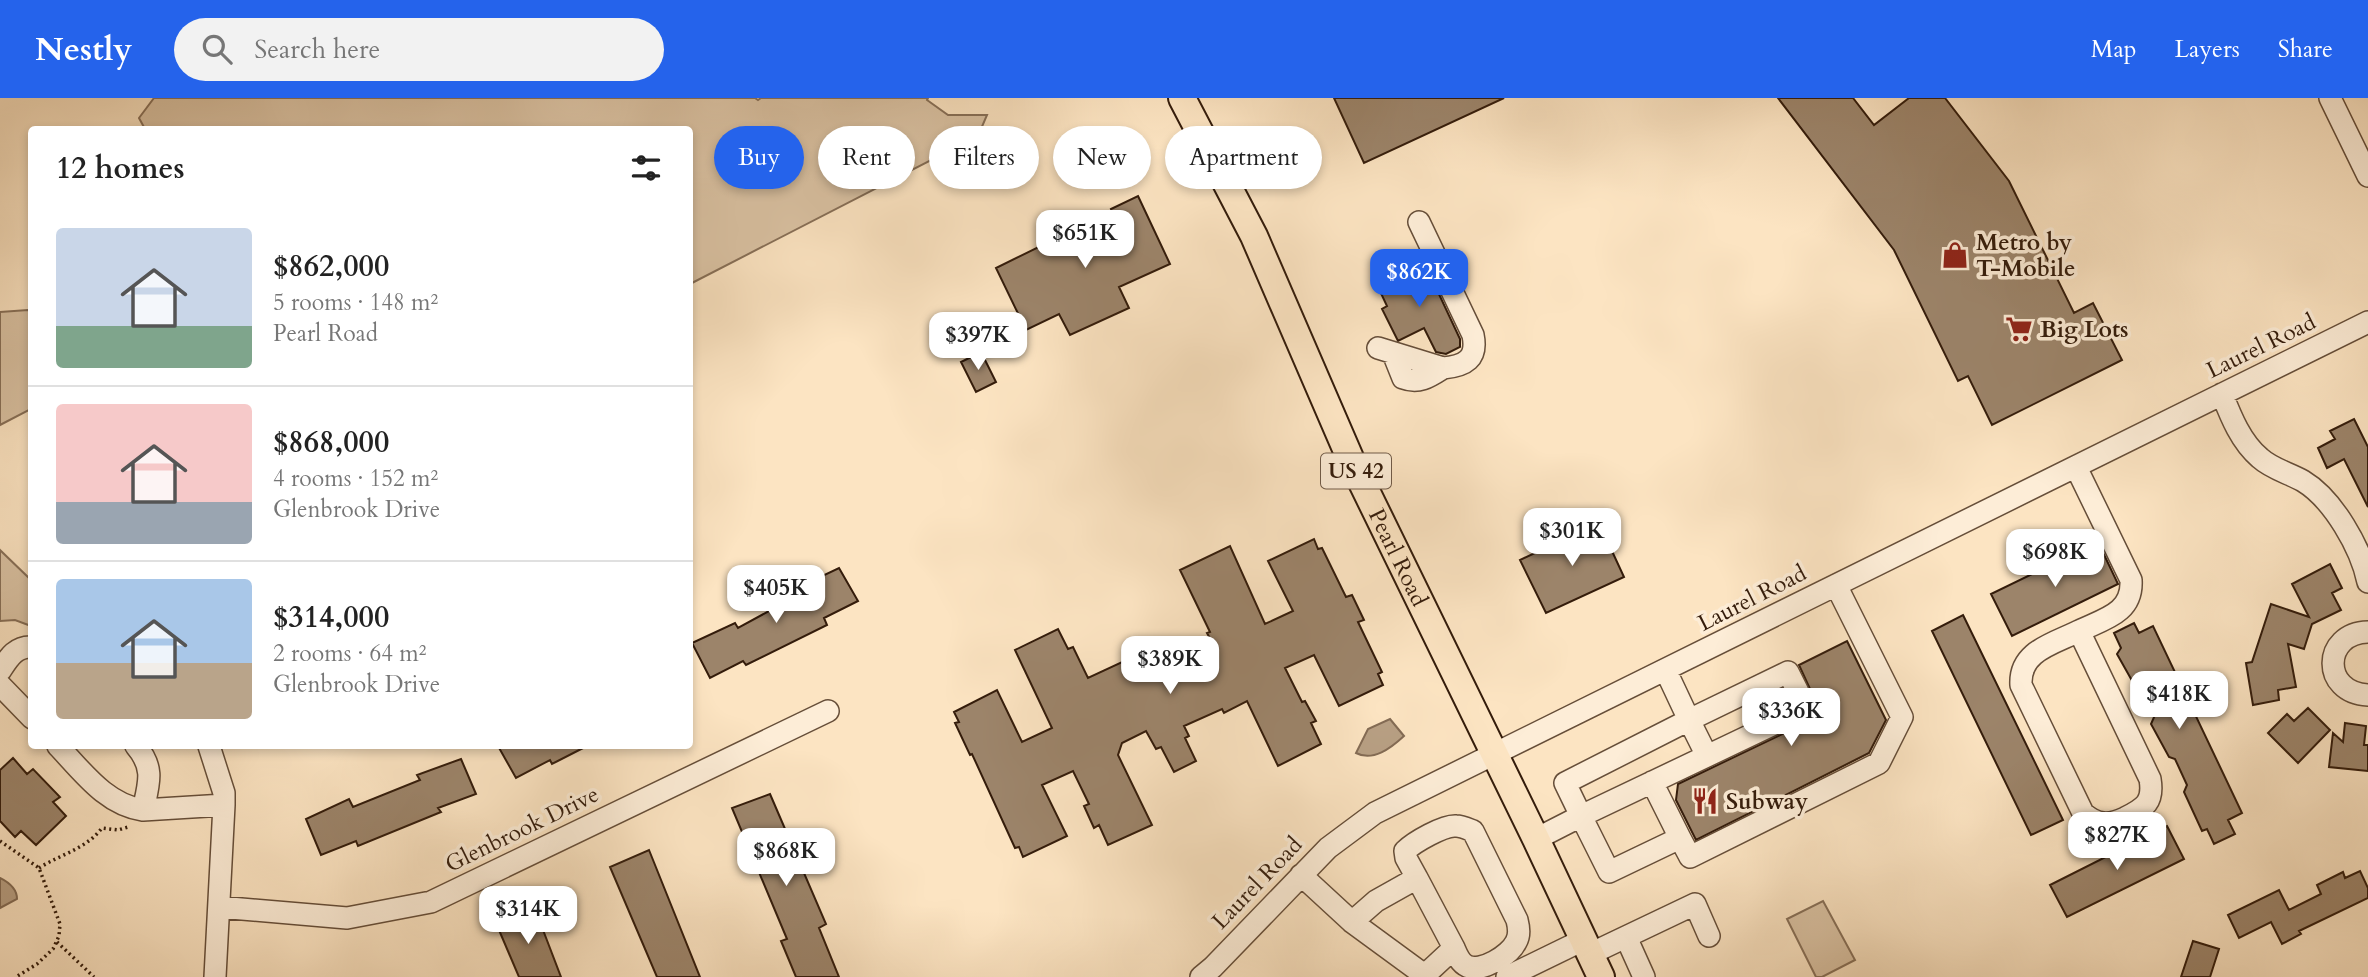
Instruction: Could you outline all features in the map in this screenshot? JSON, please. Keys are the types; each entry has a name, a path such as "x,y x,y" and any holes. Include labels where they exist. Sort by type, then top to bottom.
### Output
{"main road":[{"name":"Pearl Road","path":"1182,98 1254,236 1350,458 1591,957"}],"street":[{"path":"2330,98 2368,176"},
{"path":"1386,350 1443,368 1465,361 1473,355 1476,347 1473,335 1419,222"},
{"name":"Laurel Road","path":"1200,977 1328,848 1375,813 2368,322"},
{"path":"2222,394 2239,430 2260,458 2304,482 2326,499 2340,517 2368,582"},
{"path":"2076,467 2131,580 2132,592 2120,611 2079,631 2032,655 2024,664 2021,685 2083,813 2091,820 2113,824 2141,810 2149,801 2152,789 2150,779 2079,631"},
{"path":"1653,782 1690,857 1879,762 1902,717 1836,585"},
{"path":"2368,630 2347,637 2339,644 2333,664 2334,674 2347,690 2368,695"},
{"path":"0,671 13,653 28,646"},
{"path":"1666,671 1707,756"},
{"path":"1536,839 1581,816 1791,716 1798,692 1788,673 1565,783 1581,816 1609,872 1680,838"},
{"path":"0,685 28,714"},
{"name":"Glenbrook Drive","path":"219,907 347,918 431,902 828,711"},
{"path":"61,749 101,791 121,804 143,810 224,805"},
{"path":"138,749 149,766 143,810"},
{"path":"210,749 224,793 215,977"},
{"path":"1458,825 1473,831 1517,920 1519,935 1515,946 1503,957 1476,968 1468,967 1461,962 1417,878 1406,858 1405,851 1411,845 1447,827 1458,825"},
{"path":"1301,875 1353,922 1426,976 1454,948"},
{"path":"1353,922 1376,901 1417,878"},
{"path":"1507,977 1591,957 1695,904 1709,936"},
{"path":"1626,937 1644,977"}],"path":[{"path":"39,868 82,847 94,839 102,828"},
{"path":"0,841 39,868 60,924 53,949 37,964 16,977"},
{"path":"57,942 94,977"}],"shaded area":[{"path":"154,98 928,98 927,100 948,115 987,115 982,126 929,126 929,161 915,168 915,126 818,126 818,189 875,189 693,282 693,126 143,126 139,118"},
{"path":"28,310 28,411 0,425 0,312"},
{"path":"0,550 28,577 28,625 15,620 0,621"},
{"path":"1390,719 1404,736 1388,749 1375,755 1356,753 1368,729"},
{"path":"0,878 12,886 17,899 0,908"},
{"path":"1823,901 1855,960 1822,977 1816,977 1787,919"}],"building":[{"path":"1334,98 1504,98 1364,163"},
{"path":"1778,98 1853,98 1874,125 1909,98 1945,98 2009,181 2074,313 2093,303 2122,360 1992,425 1968,376 1958,381 1894,250"},
{"path":"1138,196 1170,264 1119,287 1129,308 1070,335 1059,314 1026,330 996,268"},
{"path":"1423,260 1460,339 1460,347 1446,354 1436,352 1424,328 1398,341 1382,309 1387,306 1379,289 1399,279 1397,273"},
{"path":"981,352 996,382 976,392 961,362"},
{"path":"2354,419 2368,447 2368,507 2344,459 2327,468 2318,448 2335,439 2330,431"},
{"path":"1599,523 1624,577 1546,613 1520,560"},
{"path":"1314,539 1318,549 1322,548 1346,597 1352,595 1364,620 1358,622 1382,672 1378,674 1383,685 1339,706 1314,655 1285,668 1302,702 1305,701 1316,721 1311,723 1321,744 1278,766 1247,701 1224,713 1222,709 1184,726 1189,736 1185,738 1196,761 1174,772 1161,747 1156,749 1146,731 1122,743 1118,755 1152,825 1108,845 1099,825 1094,828 1084,806 1089,804 1073,771 1042,785 1067,836 1023,857 1019,847 1015,848 972,754 970,755 955,723 959,722 954,712 997,690 1022,742 1052,728 1015,650 1058,629 1068,649 1073,647 1088,678 1148,650 1158,670 1212,642 1207,633 1210,632 1180,570 1230,546 1265,624 1293,611 1268,561"},
{"path":"2098,542 2118,584 2012,636 1991,594"},
{"path":"2330,564 2342,588 2332,593 2341,610 2312,624 2304,649 2288,644 2296,687 2278,690 2279,700 2253,705 2246,663 2252,662 2271,604 2309,617 2292,584"},
{"path":"839,568 858,601 824,618 827,625 746,665 743,661 710,678 693,643 735,623 738,628 800,594 797,588"},
{"path":"1963,615 2063,820 2031,835 1932,631"},
{"path":"2134,623 2139,633 2153,626 2242,813 2228,820 2235,834 2214,844 2207,829 2202,831 2184,792 2187,785 2175,759 2169,757 2151,724 2155,715 2142,689 2135,686 2117,654 2121,648 2114,633"},
{"path":"1847,641 1886,720 1869,753 1696,840 1676,800 1678,784 1801,725 1811,691 1799,665"},
{"path":"2308,708 2330,730 2298,763 2268,733 2287,714 2294,721"},
{"path":"2345,723 2366,726 2364,745 2368,745 2368,771 2329,767 2333,733 2343,742"},
{"path":"500,749 581,749 552,764 550,760 516,778"},
{"path":"13,758 27,774 33,769 60,797 53,802 66,816 36,845 21,831 15,837 0,821 0,770"},
{"path":"461,759 476,794 438,808 441,812 358,846 356,841 321,855 306,819 349,799 353,807 420,780 417,775"},
{"path":"770,794 826,924 819,928 839,977 796,977 781,941 787,939 732,808"},
{"path":"2167,826 2184,859 2067,917 2050,885"},
{"path":"649,850 700,977 657,977 610,867"},
{"path":"2360,871 2368,888 2368,898 2299,931 2301,934 2282,944 2271,922 2239,938 2228,915 2279,890 2289,910 2321,894 2317,885 2343,872 2345,878"},
{"path":"535,909 561,977 519,977 496,923"},
{"path":"2193,941 2219,949 2210,977 2181,977"}],"place":[{"name":"Metro by T-Mobile","path":"1955,255"},
{"name":"Big Lots","path":"2019,329"},
{"name":"Subway","path":"1705,801"}]}
